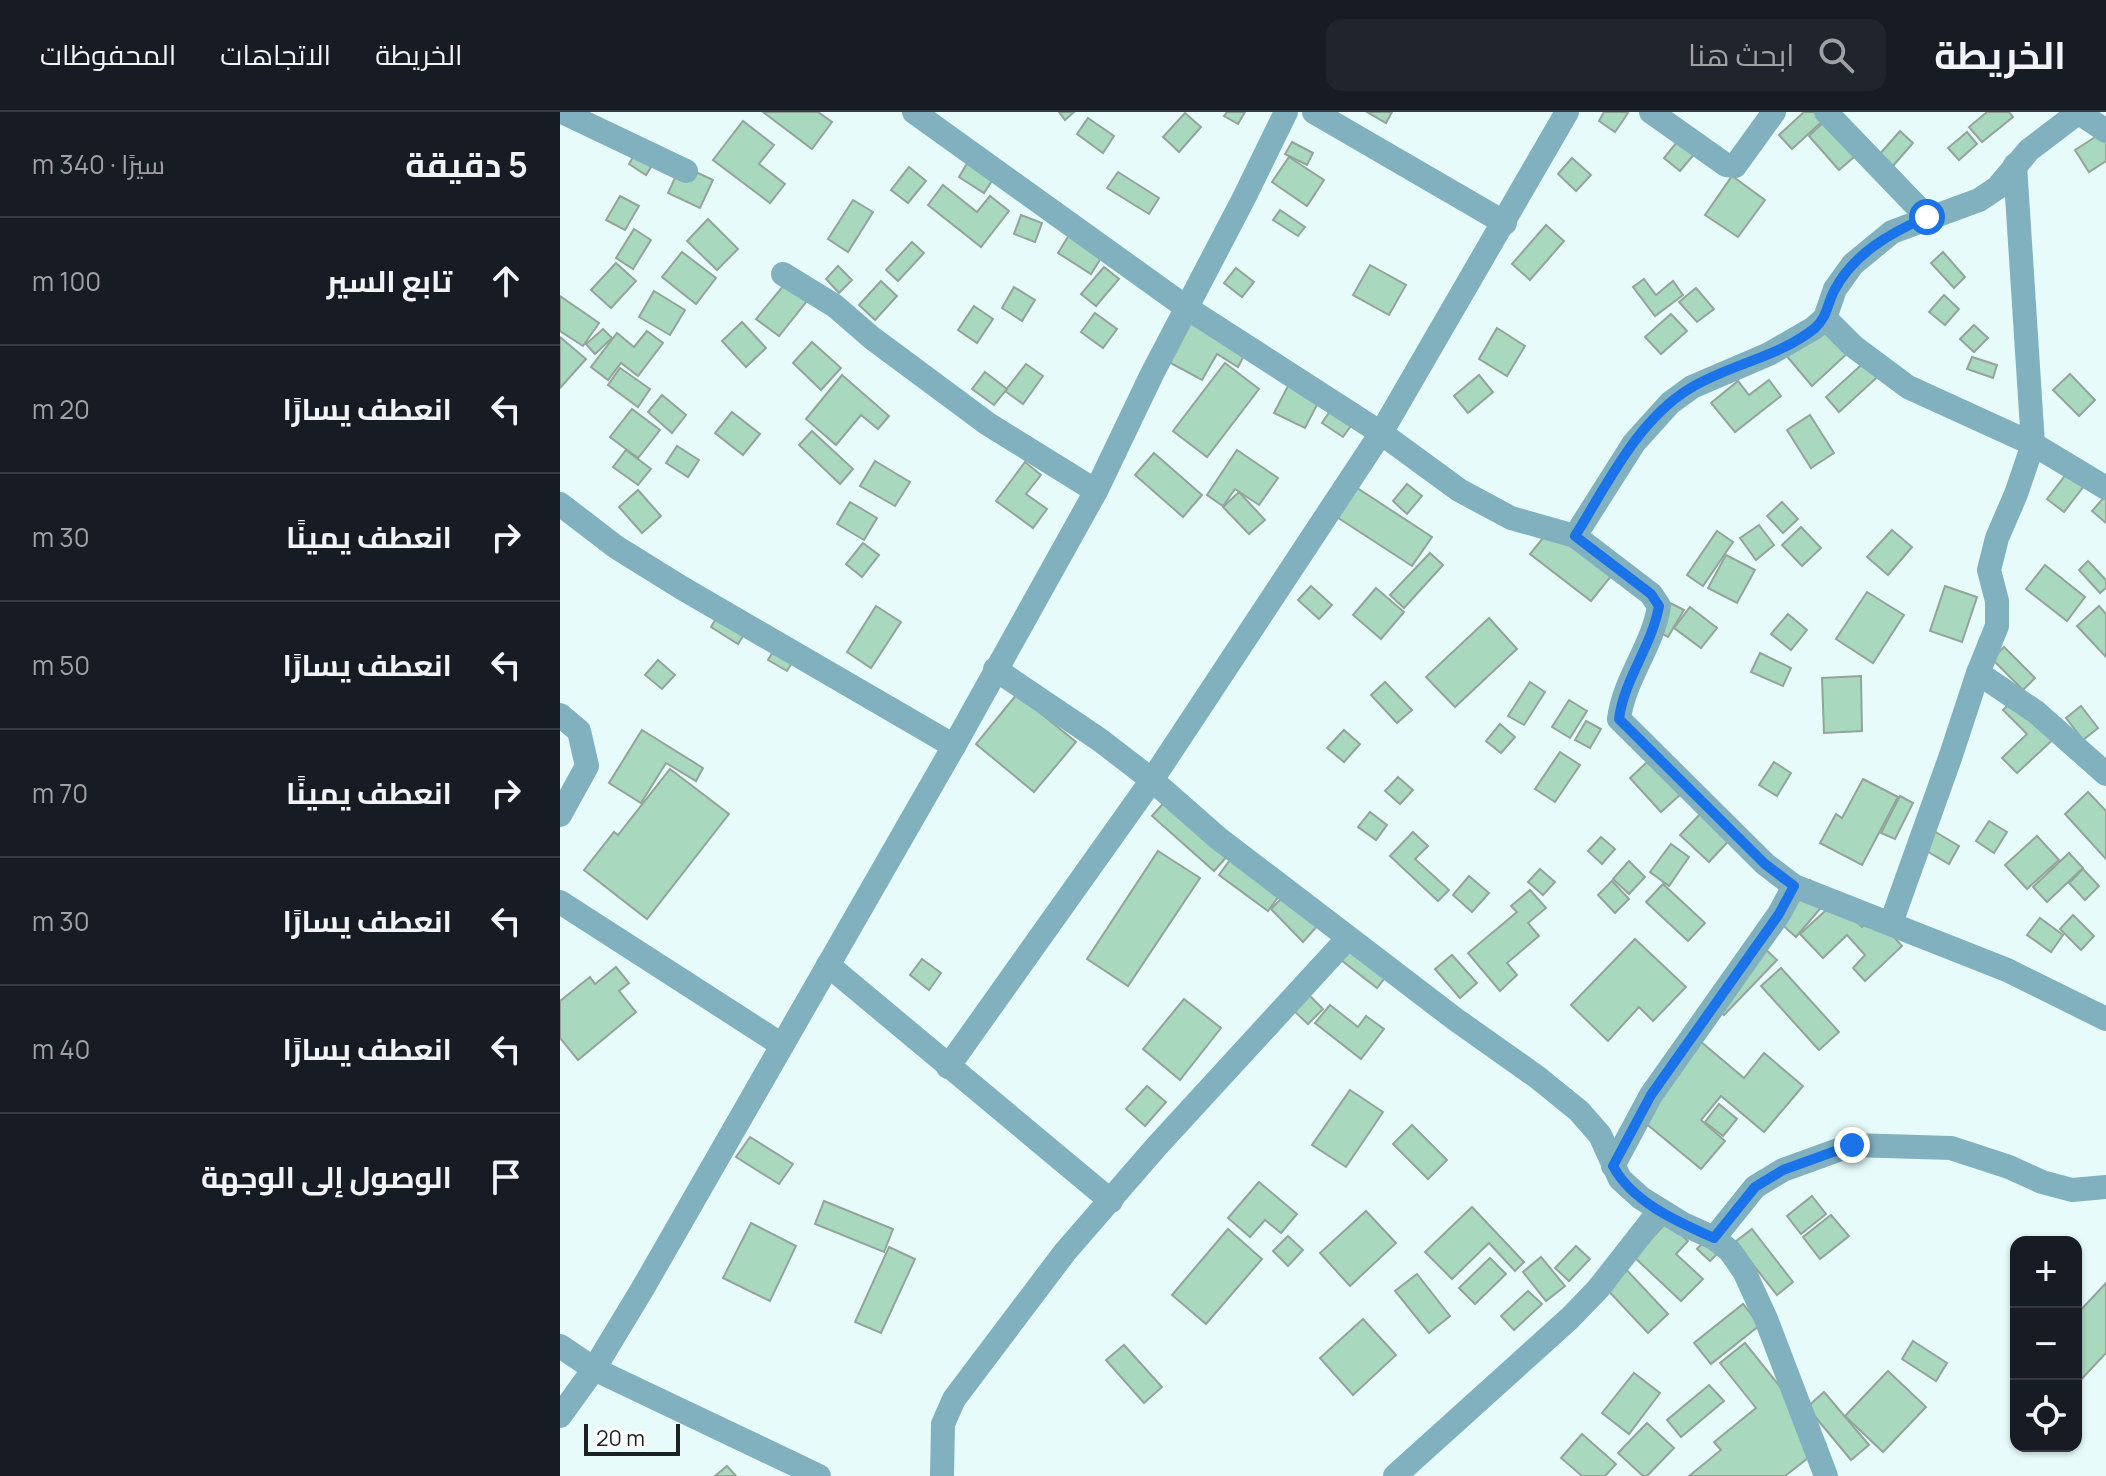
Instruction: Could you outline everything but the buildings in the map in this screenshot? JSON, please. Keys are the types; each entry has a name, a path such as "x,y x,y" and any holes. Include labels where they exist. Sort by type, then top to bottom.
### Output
{"street":[{"path":"562,112 686,171"},
{"path":"914,112 1187,308 1381,433 1472,497 1511,518 1575,536 1651,594 1659,606 1656,624 1621,703 1619,719 1765,864 1794,886 2007,970 2106,1019"},
{"path":"560,1416 594,1369 782,1045 1096,491 1286,112"},
{"path":"1314,112 1505,223"},
{"path":"948,1067 1152,780 1381,433 1567,112"},
{"path":"1651,112 1726,165 1735,166 1774,112"},
{"path":"1826,112 1927,217"},
{"path":"1575,536 1634,443 1670,403 1692,387 1790,344 1825,318 1835,289 1853,264 1892,232 1979,200 1997,188 2029,150 2078,112 2106,131"},
{"path":"1891,923 1997,626 1997,601 1989,570 1997,538 2033,444 2015,165"},
{"path":"783,274 835,306 872,338 988,424 1096,491"},
{"path":"1825,318 1853,346 1908,387 2033,444 2106,488"},
{"path":"560,504 616,547 682,588 954,746"},
{"path":"995,669 1066,716 1152,780 1218,838 1455,1019 1537,1077 1579,1111 1600,1135 1620,1179 1641,1198 1714,1238 1730,1251 1744,1271 1826,1476"},
{"path":"1978,673 2036,712 2106,774"},
{"path":"560,715 579,731 587,766 560,815"},
{"path":"1613,1166 1651,1095 1779,914 1794,886"},
{"path":"560,902 782,1045"},
{"path":"942,1476 943,1424 954,1399 1065,1252 1157,1146 1348,938"},
{"path":"828,965 1111,1201"},
{"path":"1714,1238 1755,1187 1783,1170 1852,1145 1951,1148 2072,1190 2106,1187"},
{"path":"1395,1476 1570,1318 1598,1289 1660,1210"},
{"path":"560,1346 594,1369 819,1476"}],"route":[{"path":"1852,1145 1783,1170 1755,1187 1714,1238 1683,1224 1641,1198 1620,1179 1613,1166 1651,1095 1779,914 1794,886 1765,864 1619,719 1621,703 1656,624 1659,606 1651,594 1575,536 1634,443 1670,403 1692,387 1790,344 1814,328 1825,318 1835,289 1853,264 1892,232 1927,217"}]}
